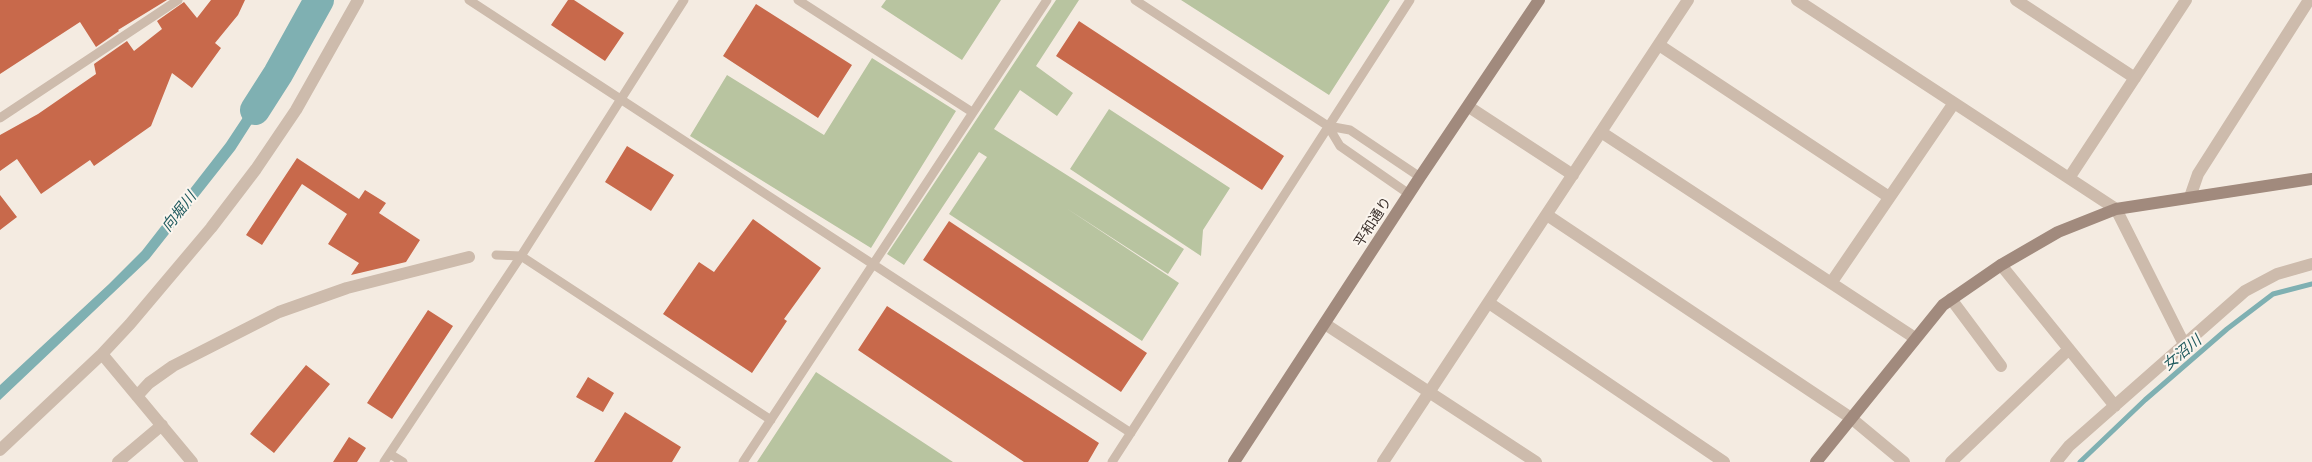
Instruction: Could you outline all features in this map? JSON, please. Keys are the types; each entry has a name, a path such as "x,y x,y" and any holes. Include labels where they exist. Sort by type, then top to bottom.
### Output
{"street":[{"path":"0,450 102,354 130,324 205,235 256,168 296,110 358,0"},
{"name":"平和通り","path":"1234,462 1420,177 1469,107 1539,0"},
{"path":"1383,462 1688,0"},
{"path":"1797,0 2116,209 2184,344"},
{"path":"2016,0 2135,78"},
{"path":"2069,178 2186,0"},
{"path":"2190,197 2198,174 2309,0"},
{"path":"1659,45 1889,197"},
{"path":"1831,283 1954,103"},
{"path":"1469,107 1573,175"},
{"path":"1601,132 1914,338"},
{"path":"1816,462 1914,338 1943,305 2001,266 2058,232 2116,209 2310,176"},
{"path":"1547,215 1851,418 1904,462"},
{"path":"137,396 149,383 174,366 279,312 347,288 469,257"},
{"path":"2056,462 2069,446 2245,291 2277,274 2312,264"},
{"path":"2001,266 2115,406"},
{"path":"1951,299 2002,366"},
{"path":"1489,303 1724,462"},
{"path":"1325,324 1536,462"},
{"path":"1951,462 2069,349"},
{"path":"102,354 192,462"},
{"path":"118,462 162,425"}],"lane":[{"path":"0,118 178,0"},
{"path":"468,0 1130,432"},
{"path":"384,462 521,256 684,0"},
{"path":"798,0 972,112"},
{"path":"743,462 1047,0"},
{"path":"1135,0 1328,126 1350,130 1420,177"},
{"path":"1112,462 1410,0"},
{"path":"1328,126 1340,146 1409,194"},
{"path":"496,255 521,256 771,420"},
{"path":"390,454 403,462"}],"green space":[{"path":"886,0 1001,0 962,60 881,7"},
{"path":"1056,0 1079,0 1036,66 1073,93 1057,116 1020,90 994,129 1184,249 1168,274 1066,208 1179,283 1142,341 949,214 987,157 979,152 904,265 887,254"},
{"path":"1181,0 1390,0 1329,95"},
{"path":"872,58 956,111 871,248 690,136 727,75 824,135"},
{"path":"1109,109 1230,188 1203,230 1201,256 1070,169"},
{"path":"816,372 953,462 757,462"}],"water":[{"path":"273,72 281,78 235,150 149,259 0,400 0,385 142,251 226,143"}],"building":[{"path":"0,0 167,0 118,30 96,47 80,22 0,74"},
{"path":"211,0 245,0 238,15 215,43 221,48 192,88 172,73 151,126 94,166 90,160 41,194 17,159 0,171 0,135 38,114 96,74 94,64 127,41 134,51 162,29 157,21 184,2 197,18"},
{"path":"568,0 574,0 624,33 605,61 551,25"},
{"path":"756,4 852,65 818,118 723,56"},
{"path":"1079,21 1284,156 1262,190 1056,56"},
{"path":"627,146 674,175 651,211 605,182"},
{"path":"297,158 359,199 365,190 386,203 379,213 420,240 406,262 351,275 359,263 328,244 347,214 302,184 262,245 246,235"},
{"path":"0,195 17,217 0,230"},
{"path":"753,219 821,268 784,319 787,321 752,373 663,314 699,262 714,272"},
{"path":"949,221 1147,353 1121,392 923,260"},
{"path":"887,306 1099,443 1088,462 1024,462 858,350"},
{"path":"428,310 453,326 392,419 367,403"},
{"path":"306,365 330,384 274,453 250,434"},
{"path":"588,377 614,393 603,412 576,397"},
{"path":"625,412 681,447 672,462 594,462"},
{"path":"349,437 366,448 357,462 333,462"}],"waterway":[{"name":"向堀川","path":"255,110 278,74 319,0"},
{"name":"女沼川","path":"2080,462 2145,400 2227,329 2273,294 2312,284"}]}
